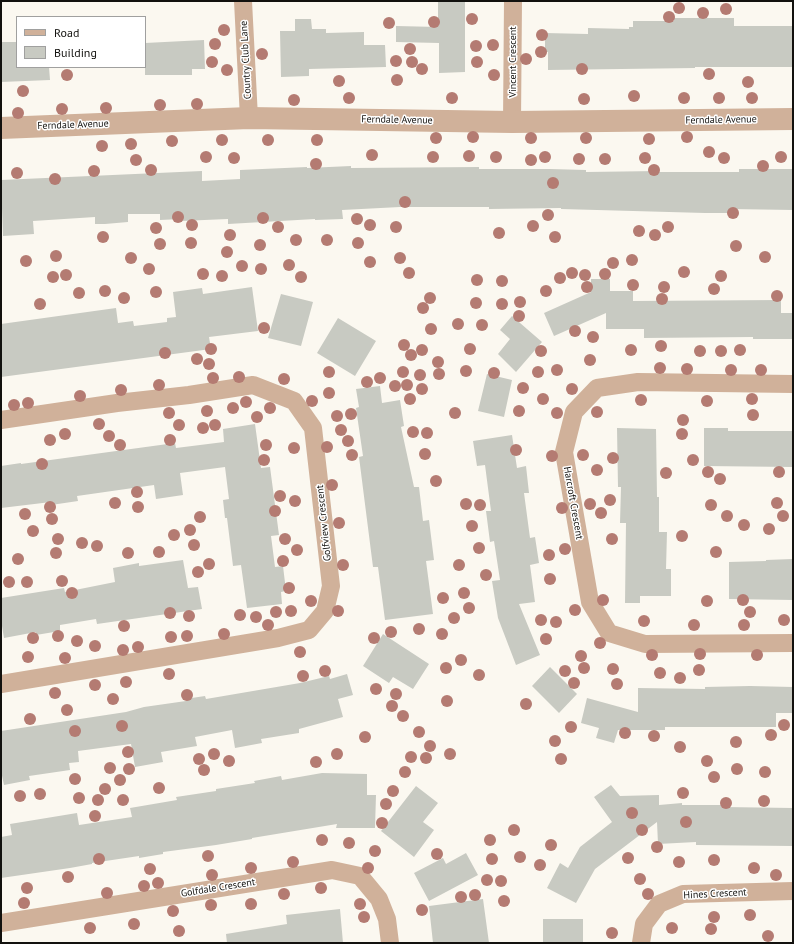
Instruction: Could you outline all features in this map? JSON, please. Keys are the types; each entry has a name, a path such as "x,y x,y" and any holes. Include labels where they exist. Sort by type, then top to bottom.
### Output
{"street":[{"name":"Country Club Lane","path":"243,1 249,118"},
{"name":"Vincent Crescent","path":"512,122 513,1"},
{"name":"Ferndale Avenue","path":"1,128 249,118 512,122 793,120"},
{"name":"Harcroft Crescent","path":"793,384 638,382 597,388 574,412 564,452 590,602 609,633 645,644 793,643"},
{"name":"Golfview Crescent","path":"1,420 117,402 189,395 253,385 294,401 313,428 331,586 326,611 309,630 278,638 1,684"},
{"name":"Golfdale Crescent","path":"1,923 332,870 360,876 379,899 387,919 390,943"},
{"name":"Hines Crescent","path":"641,943 644,924 659,904 683,894 793,891"}],"building":[{"path":"438,1 465,1 465,72 439,73 439,43 396,42 396,26 438,27"},
{"path":"674,18 734,18 734,26 793,26 793,67 548,70 548,52 545,52 545,33 588,34 588,28 629,29 629,27 633,27 633,21 674,21"},
{"path":"295,19 311,19 312,29 326,29 326,33 364,32 364,45 385,45 386,67 309,69 309,76 281,77 280,31 295,31"},
{"path":"204,40 205,69 192,69 192,75 145,75 146,43"},
{"path":"1,42 16,42 16,68 49,68 50,80 1,82"},
{"path":"351,166 351,168 479,167 479,169 586,170 586,172 739,172 739,169 793,169 793,210 730,209 730,213 705,213 561,208 489,209 489,207 400,207 342,210 343,219 315,219 228,224 228,219 181,221 181,219 160,220 160,214 128,214 128,222 105,224 95,224 95,217 33,221 34,234 3,236 1,180 202,171 202,181 240,179 240,170"},
{"path":"591,279 610,279 610,291 633,291 633,301 781,300 781,313 793,313 793,339 753,339 753,337 644,338 644,329 606,329 606,313 554,336 544,313 591,292"},
{"path":"252,287 258,331 209,337 211,349 1,377 1,324 116,308 118,323 133,321 134,326 167,322 167,318 176,317 173,292 202,288 203,294"},
{"path":"281,294 313,302 301,346 268,338"},
{"path":"512,316 542,342 516,372 498,354 510,339 500,330"},
{"path":"338,318 376,341 355,376 317,353"},
{"path":"487,374 512,380 504,417 478,411"},
{"path":"380,386 382,403 400,400 404,426 401,427 414,487 419,487 423,521 429,520 434,560 426,561 433,614 385,620 378,567 373,567 359,457 363,456 356,408 359,407 356,389"},
{"path":"255,424 261,468 270,467 279,535 271,536 275,567 283,566 286,591 281,592 282,604 247,608 241,565 233,566 227,518 225,518 223,500 229,499 225,467 180,473 183,495 156,499 154,485 77,496 78,501 51,505 51,502 1,508 1,466 175,443 176,448 224,442 223,429"},
{"path":"617,428 656,429 659,532 667,532 666,569 671,569 671,596 640,596 640,603 625,603 626,523 620,523 621,487 618,487"},
{"path":"704,428 728,428 728,431 793,431 793,467 704,466"},
{"path":"512,435 517,468 526,466 529,493 524,493 530,538 535,537 539,563 530,565 535,602 519,604 540,655 516,665 498,618 492,581 500,580 494,541 490,542 486,511 491,511 485,465 477,466 473,441"},
{"path":"793,559 793,600 729,599 729,562"},
{"path":"183,560 188,588 198,587 202,609 97,624 96,619 60,625 60,631 36,635 36,632 4,638 1,626 1,598 64,588 65,592 115,582 113,568 139,563 139,566"},
{"path":"383,634 429,664 413,689 393,677 389,683 363,666"},
{"path":"550,667 577,694 559,713 532,686"},
{"path":"347,674 353,695 338,699 343,717 299,729 299,733 261,739 262,743 235,748 232,730 195,737 197,746 161,752 163,762 135,767 131,744 78,751 79,762 69,763 70,770 29,776 30,780 4,785 1,771 1,731 126,712 144,707 186,701 185,699 205,696 206,699 300,683 329,676 330,679"},
{"path":"705,687 793,687 793,713 776,713 776,727 665,727 665,730 618,730 614,743 596,738 599,728 581,723 587,698 638,712 638,688 705,689"},
{"path":"322,773 367,774 367,795 376,795 375,828 336,828 337,824 216,845 163,852 163,854 139,858 139,856 1,878 1,837 12,835 10,824 77,813 79,825 132,817 130,808 177,800 176,797 216,791 216,789 255,783 254,781 281,776 282,780"},
{"path":"611,785 620,796 659,795 659,805 682,803 682,805 723,805 723,807 793,808 793,846 696,845 696,842 658,844 657,822 595,869 576,903 547,888 560,863 568,868 580,847 612,822 594,797"},
{"path":"416,786 438,803 423,822 434,830 414,857 381,831"},
{"path":"466,853 478,875 429,901 414,873 443,858 446,864"},
{"path":"483,899 489,943 433,943 429,906"},
{"path":"340,909 343,943 227,943 226,934 287,924 286,915"},
{"path":"543,919 583,919 583,943 543,943"}]}
